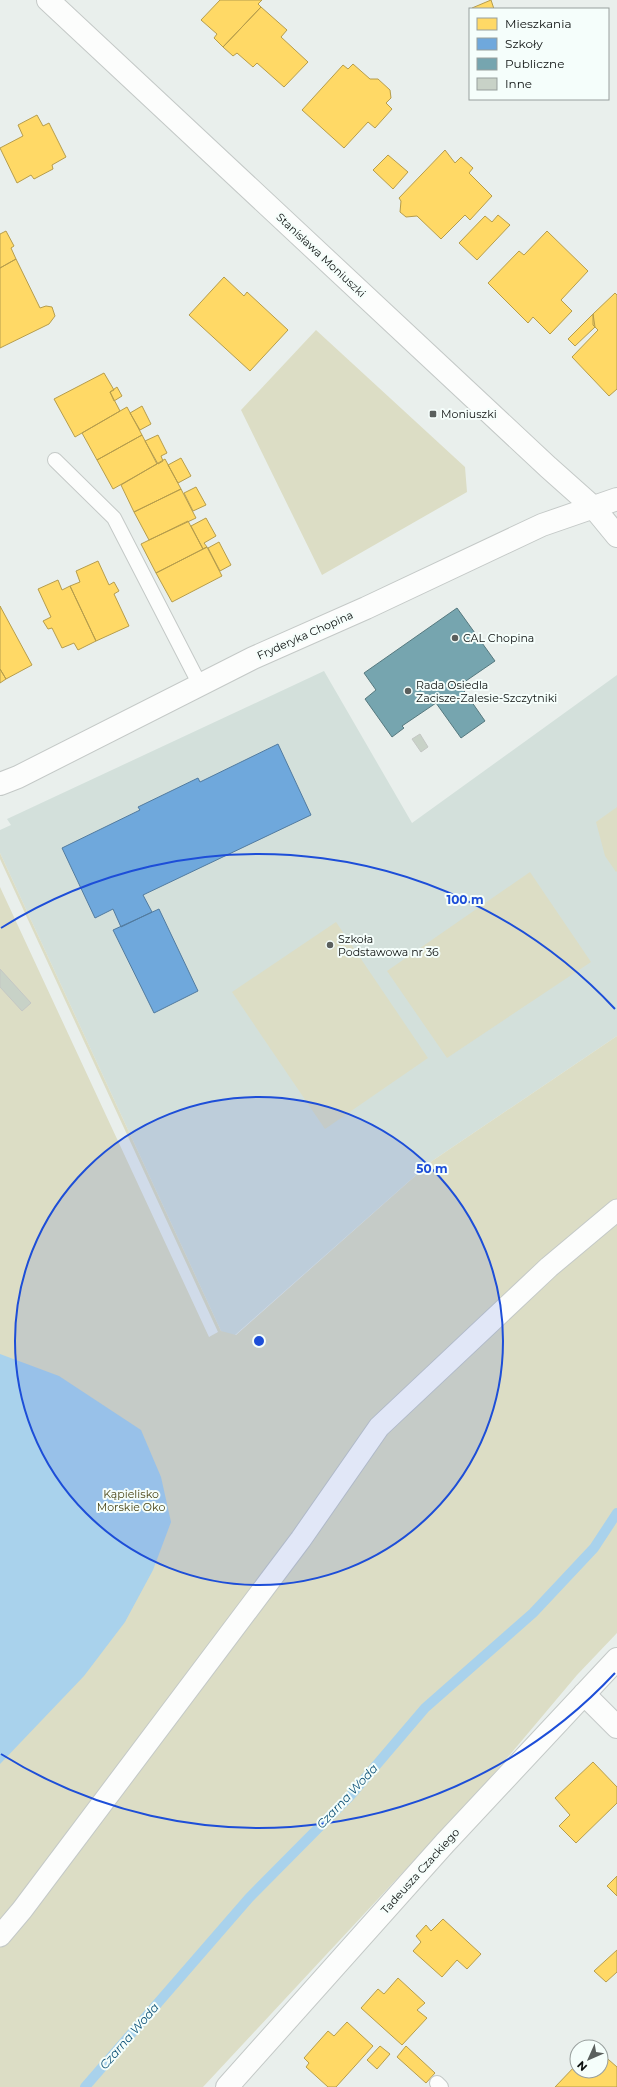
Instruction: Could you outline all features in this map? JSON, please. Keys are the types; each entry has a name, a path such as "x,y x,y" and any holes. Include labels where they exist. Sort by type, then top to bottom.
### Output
{"street":[{"name":"Stanisława Moniuszki","path":"48,0 548,468 594,508 617,536"},
{"name":"Fryderyka Chopina","path":"0,784 18,777 253,658 366,608 506,541 542,525 617,500"},
{"path":"0,1936 22,1910 296,1545 379,1427 543,1272 617,1210"},
{"name":"Tadeusza Czackiego","path":"227,2087 445,1843 617,1659"},
{"path":"584,1694 617,1727"}],"lane":[{"path":"55,460 114,518 200,686"}],"shaded area":[{"name":"Szkoła Podstawowa nr 36","path":"324,671 412,823 617,675 617,1036 432,1161 235,1335 227,1334 221,1331 0,853 0,830 11,825 7,819"}],"green space":[{"path":"316,330 465,467 467,492 322,575 241,410"},
{"path":"617,807 616,872 605,856 596,822"},
{"name":"Kąpielisko Morskie Oko","path":"0,853 221,1331 236,1335 432,1161 617,1036 617,1633 577,1675 486,1783 203,2087 0,2087 0,887 209,1337 218,1332 0,859"},
{"path":"530,872 591,962 447,1058 387,971"},
{"path":"336,922 428,1058 325,1129 232,992"}],"water":[{"path":"0,1354 59,1376 141,1430 161,1477 171,1522 153,1570 125,1622 84,1676 0,1764"}],"building: Mieszkania":[{"path":"220,0 262,0 258,4 261,7 223,47 214,38 217,34 201,20"},
{"path":"491,0 494,8 472,8"},
{"path":"261,7 287,30 281,37 308,62 284,87 257,63 253,67 237,53 233,56 223,47"},
{"path":"353,64 370,79 378,79 390,90 391,98 386,103 392,109 375,128 368,122 344,148 302,110 343,65 348,69"},
{"path":"37,115 43,126 49,123 66,157 52,165 53,169 34,179 31,175 17,183 0,148 23,136 18,125"},
{"path":"445,150 455,163 461,157 473,168 469,173 492,196 470,220 465,215 441,239 417,216 406,217 400,212 401,201 399,198"},
{"path":"388,155 408,172 393,189 373,170"},
{"path":"498,215 510,225 477,260 459,243 485,216 492,222"},
{"path":"6,231 14,246 11,248 16,259 0,268 0,234"},
{"path":"547,231 588,271 561,300 572,311 550,334 533,317 528,323 488,283 519,251 524,255"},
{"path":"16,259 40,308 46,306 52,307 55,316 49,324 0,348 0,268"},
{"path":"224,277 244,296 247,292 288,330 250,371 189,315"},
{"path":"615,293 617,295 617,389 609,396 572,357 598,330 593,325 593,314"},
{"path":"593,314 595,327 575,346 568,339"},
{"path":"104,373 114,390 110,392 120,411 75,437 54,399"},
{"path":"117,387 122,396 114,401 110,392"},
{"path":"142,406 151,424 140,430 130,413"},
{"path":"127,407 142,435 97,460 82,433"},
{"path":"142,435 157,464 113,489 97,460"},
{"path":"158,435 167,453 161,456 163,461 158,464 145,441"},
{"path":"181,458 191,476 178,483 168,465"},
{"path":"165,459 181,489 134,512 121,485"},
{"path":"196,487 206,505 193,511 184,493"},
{"path":"181,489 196,518 149,540 134,512"},
{"path":"206,518 216,536 204,543 207,547 203,549 191,526"},
{"path":"188,521 203,549 156,573 141,544"},
{"path":"219,542 231,565 220,571 208,548"},
{"path":"207,547 222,576 172,602 156,573"},
{"path":"98,561 109,585 114,582 119,591 114,594 129,626 96,641 70,586 80,582 76,571"},
{"path":"58,580 62,590 70,586 96,641 78,650 74,643 62,648 52,628 48,629 43,621 51,617 38,589"},
{"path":"0,606 32,665 6,679 0,669"},
{"path":"0,669 6,679 0,683"},
{"path":"593,1762 617,1787 617,1803 576,1843 559,1826 570,1815 555,1798"},
{"path":"617,1876 617,1896 607,1886"},
{"path":"443,1919 481,1954 467,1969 457,1960 442,1977 413,1951 421,1942 416,1936 426,1925 431,1931"},
{"path":"617,1950 617,1972 606,1982 594,1971"},
{"path":"398,1978 425,2003 417,2010 427,2018 402,2045 361,2008 378,1989 384,1994"},
{"path":"347,2022 373,2046 336,2087 328,2087 306,2067 309,2063 304,2058 328,2031 334,2036"},
{"path":"380,2046 390,2054 377,2069 367,2060"},
{"path":"406,2046 435,2073 426,2083 397,2057"},
{"path":"609,2060 617,2067 617,2087 555,2087 569,2072 569,2079 609,2079"}],"building: Szkoły":[{"path":"278,744 311,815 143,895 152,912 121,927 113,909 95,918 62,848 140,810 138,807 198,778 200,782"},
{"path":"159,909 198,991 154,1013 113,930"}],"building: Publiczne":[{"path":"457,608 495,661 460,685 485,721 461,738 436,703 402,726 404,728 392,737 365,699 376,690 364,673"}],"building: Inne":[{"path":"420,734 428,747 421,752 412,739"},
{"path":"0,969 31,1003 22,1011 0,987"}],"waterway":[{"name":"Czarna Woda","path":"85,2087 249,1898 350,1796 425,1708 533,1613 594,1548 617,1513"}],"place":[{"name":"Moniuszki","path":"433,414"},
{"name":"CAL Chopina","path":"455,638"},
{"name":"Rada Osiedla Zacisze-Zalesie-Szczytniki","path":"408,691"},
{"name":"Szkoła Podstawowa nr 36","path":"330,945"}]}
